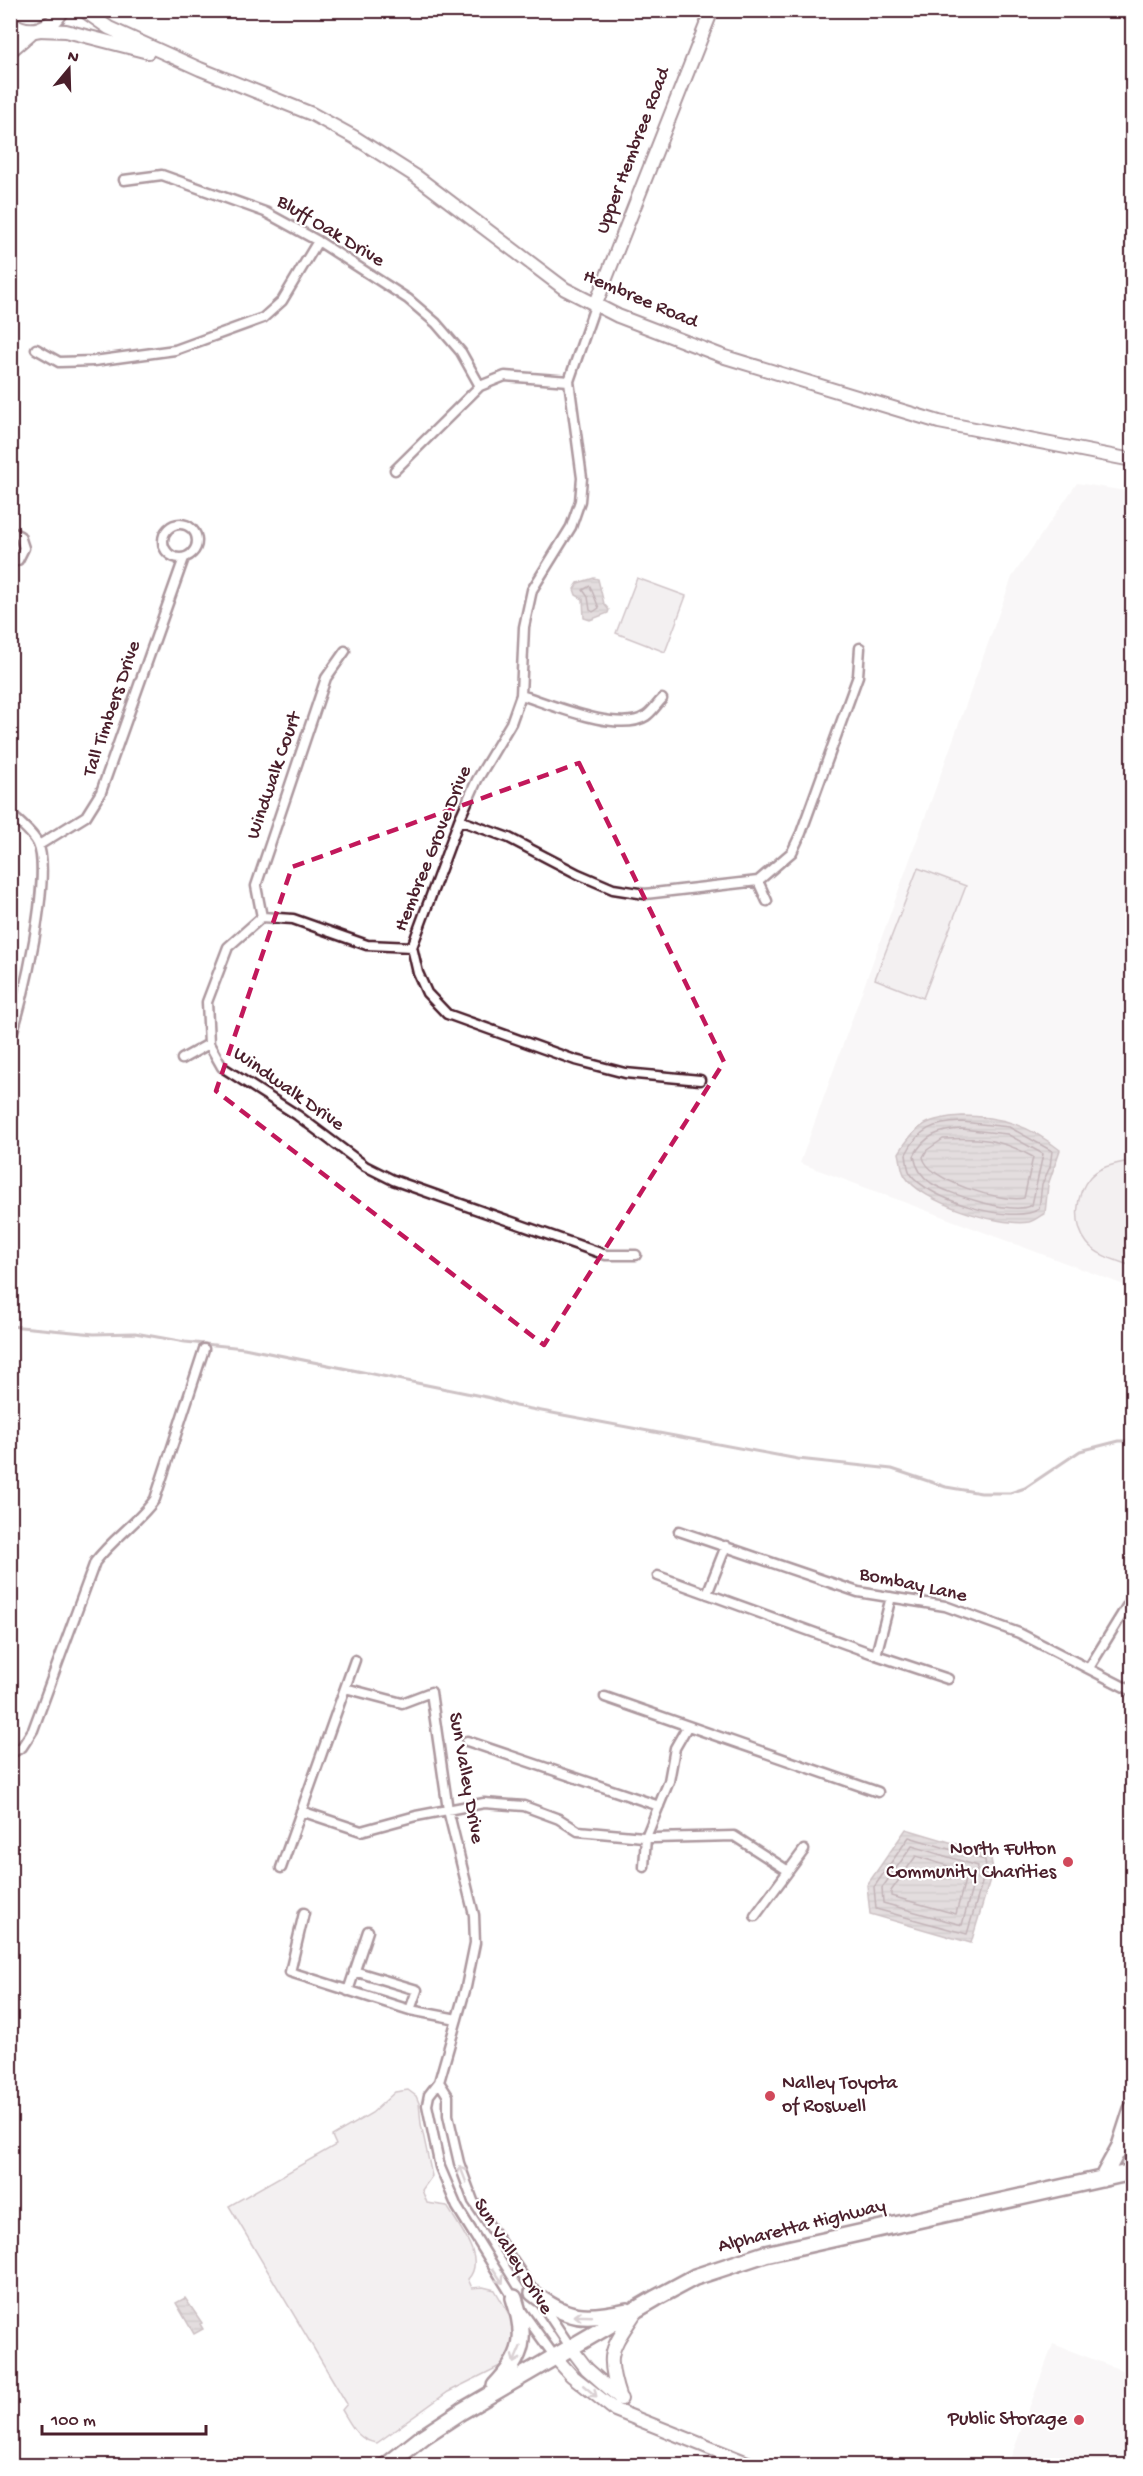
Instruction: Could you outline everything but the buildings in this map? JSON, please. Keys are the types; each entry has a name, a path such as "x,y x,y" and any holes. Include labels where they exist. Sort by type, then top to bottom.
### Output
{"highway":[{"path":"1102,2179 1120,2146 1132,2109"},
{"name":"Alpharetta Highway","path":"386,2466 423,2436 472,2405 695,2277 764,2254 1132,2172"},
{"path":"533,2293 552,2308 578,2317 639,2308"},
{"path":"472,2405 506,2374 520,2351 521,2321 514,2298"}],"main road":[{"path":"10,50 35,31 48,27 62,10"},
{"path":"10,23 35,31"}],"street":[{"name":"Hembree Road","path":"83,10 102,24 183,62 312,114 354,136 417,177 566,289 595,306 725,357 929,419 1132,460"},
{"name":"Upper Hembree Road","path":"595,306 712,10"},
{"name":"Hembree Road","path":"35,31 66,31 183,62"},
{"name":"Bluff Oak Drive","path":"124,180 162,175 265,212 318,241 408,299 436,323 461,352 480,386"},
{"path":"36,349 59,362 94,361 140,355 175,350 263,318 282,300 318,241"},
{"name":"Hembree Grove Drive","path":"595,306 569,381 582,478 580,501 571,527 532,590 524,627 521,695 511,723 477,780 459,820 412,947 418,973 427,993 447,1014 595,1066 625,1073 700,1080"},
{"path":"395,470 480,386 505,376 569,381"},
{"path":"176,524 189,526 196,537 194,550 184,558 171,555 163,545 165,532 176,524"},
{"path":"10,531 20,536 24,548 18,560 10,564"},
{"name":"Tall Timbers Drive","path":"39,845 86,816 101,792 184,558"},
{"path":"459,820 510,838 578,874 613,889 645,894 758,881 792,852 801,833 858,676 860,648"},
{"name":"Windwalk Court","path":"262,917 256,886 326,678 345,651"},
{"path":"521,695 601,719 629,723 646,716 662,699"},
{"path":"10,813 39,845 43,877 26,980 18,1019 10,1039"},
{"path":"758,881 767,901"},
{"path":"262,917 293,919 367,945 412,947"},
{"name":"Windwalk Drive","path":"262,917 228,947 207,1002 209,1044 222,1067 297,1115 365,1166 393,1180 606,1255 636,1255"},
{"path":"182,1059 209,1044"},
{"path":"10,1754 22,1747 33,1730 95,1562 107,1546 142,1517 154,1499 204,1349"},
{"name":"Bombay Lane","path":"679,1531 858,1592 945,1606 1019,1633 1132,1691"},
{"path":"707,1594 726,1546"},
{"path":"658,1576 948,1679"},
{"path":"876,1655 891,1597"},
{"path":"1089,1668 1132,1598"},
{"path":"281,1868 355,1660"},
{"name":"Sun Valley Drive","path":"345,1688 402,1703 431,1692 448,1810 474,1915 475,1943 457,2019 439,2082 429,2095 427,2105 440,2167 457,2207 514,2298 570,2375 615,2410 632,2414 755,2466"},
{"path":"605,1697 878,1792"},
{"path":"644,1867 646,1838 669,1781 675,1748 687,1727"},
{"path":"467,1741 659,1806"},
{"path":"302,1811 361,1831 484,1803 524,1806 559,1819 578,1831 646,1838 734,1836 788,1870"},
{"path":"755,1916 804,1850"},
{"path":"304,1913 290,1972 410,2010 457,2019"},
{"path":"348,1991 368,1931"},
{"path":"354,1971 417,1990 410,2010"},
{"name":"Sun Valley Drive","path":"439,2082 448,2096 448,2115 459,2163 473,2201 571,2348 587,2369 628,2405 632,2414"},
{"path":"620,2399 611,2353 619,2334 639,2308"}],"highlighted area":[{"path":"579,763 724,1062 544,1345 216,1091 292,867"}],"shaded area":[{"path":"1077,483 1132,492 1132,1288 800,1163 1012,577"},
{"path":"637,578 686,596 665,652 616,633"},
{"path":"918,868 966,886 923,998 875,979"},
{"path":"1132,1163 1132,1266 1108,1258 1091,1248 1082,1236 1078,1219 1081,1192 1090,1177 1110,1165"},
{"path":"408,2090 416,2096 419,2103 432,2176 422,2190 427,2203 447,2206 473,2252 473,2271 468,2279 472,2288 483,2287 495,2290 513,2324 514,2339 510,2361 448,2392 377,2443 364,2439 342,2410 347,2404 229,2206 336,2145 332,2136 372,2113 395,2092"},
{"name":"Public Storage","path":"1053,2344 1132,2374 1132,2465 1008,2465"}],"water":[{"path":"598,579 604,604 609,610 608,613 590,620 584,618 583,599 576,595 574,589 578,583"},
{"path":"962,1116 1002,1120 1014,1124 1037,1134 1060,1150 1048,1185 1045,1213 1029,1222 1015,1223 961,1211 927,1195 905,1176 899,1153 911,1135 924,1124 932,1121"},
{"path":"906,1829 990,1854 993,1869 971,1943 870,1914 867,1885"},
{"path":"185,2298 202,2323 200,2324 203,2329 194,2334 176,2303"}],"waterway":[{"path":"10,1326 94,1334 135,1333 185,1342 244,1348 491,1398 515,1406 798,1459 892,1469 946,1487 981,1493 1010,1493 1025,1488 1080,1451 1119,1441 1132,1441"}],"place":[{"name":"North Fulton Community Charities","path":"1068,1862"},
{"name":"Nalley Toyota of Roswell","path":"770,2096"},
{"name":"Public Storage","path":"1079,2420"}]}
